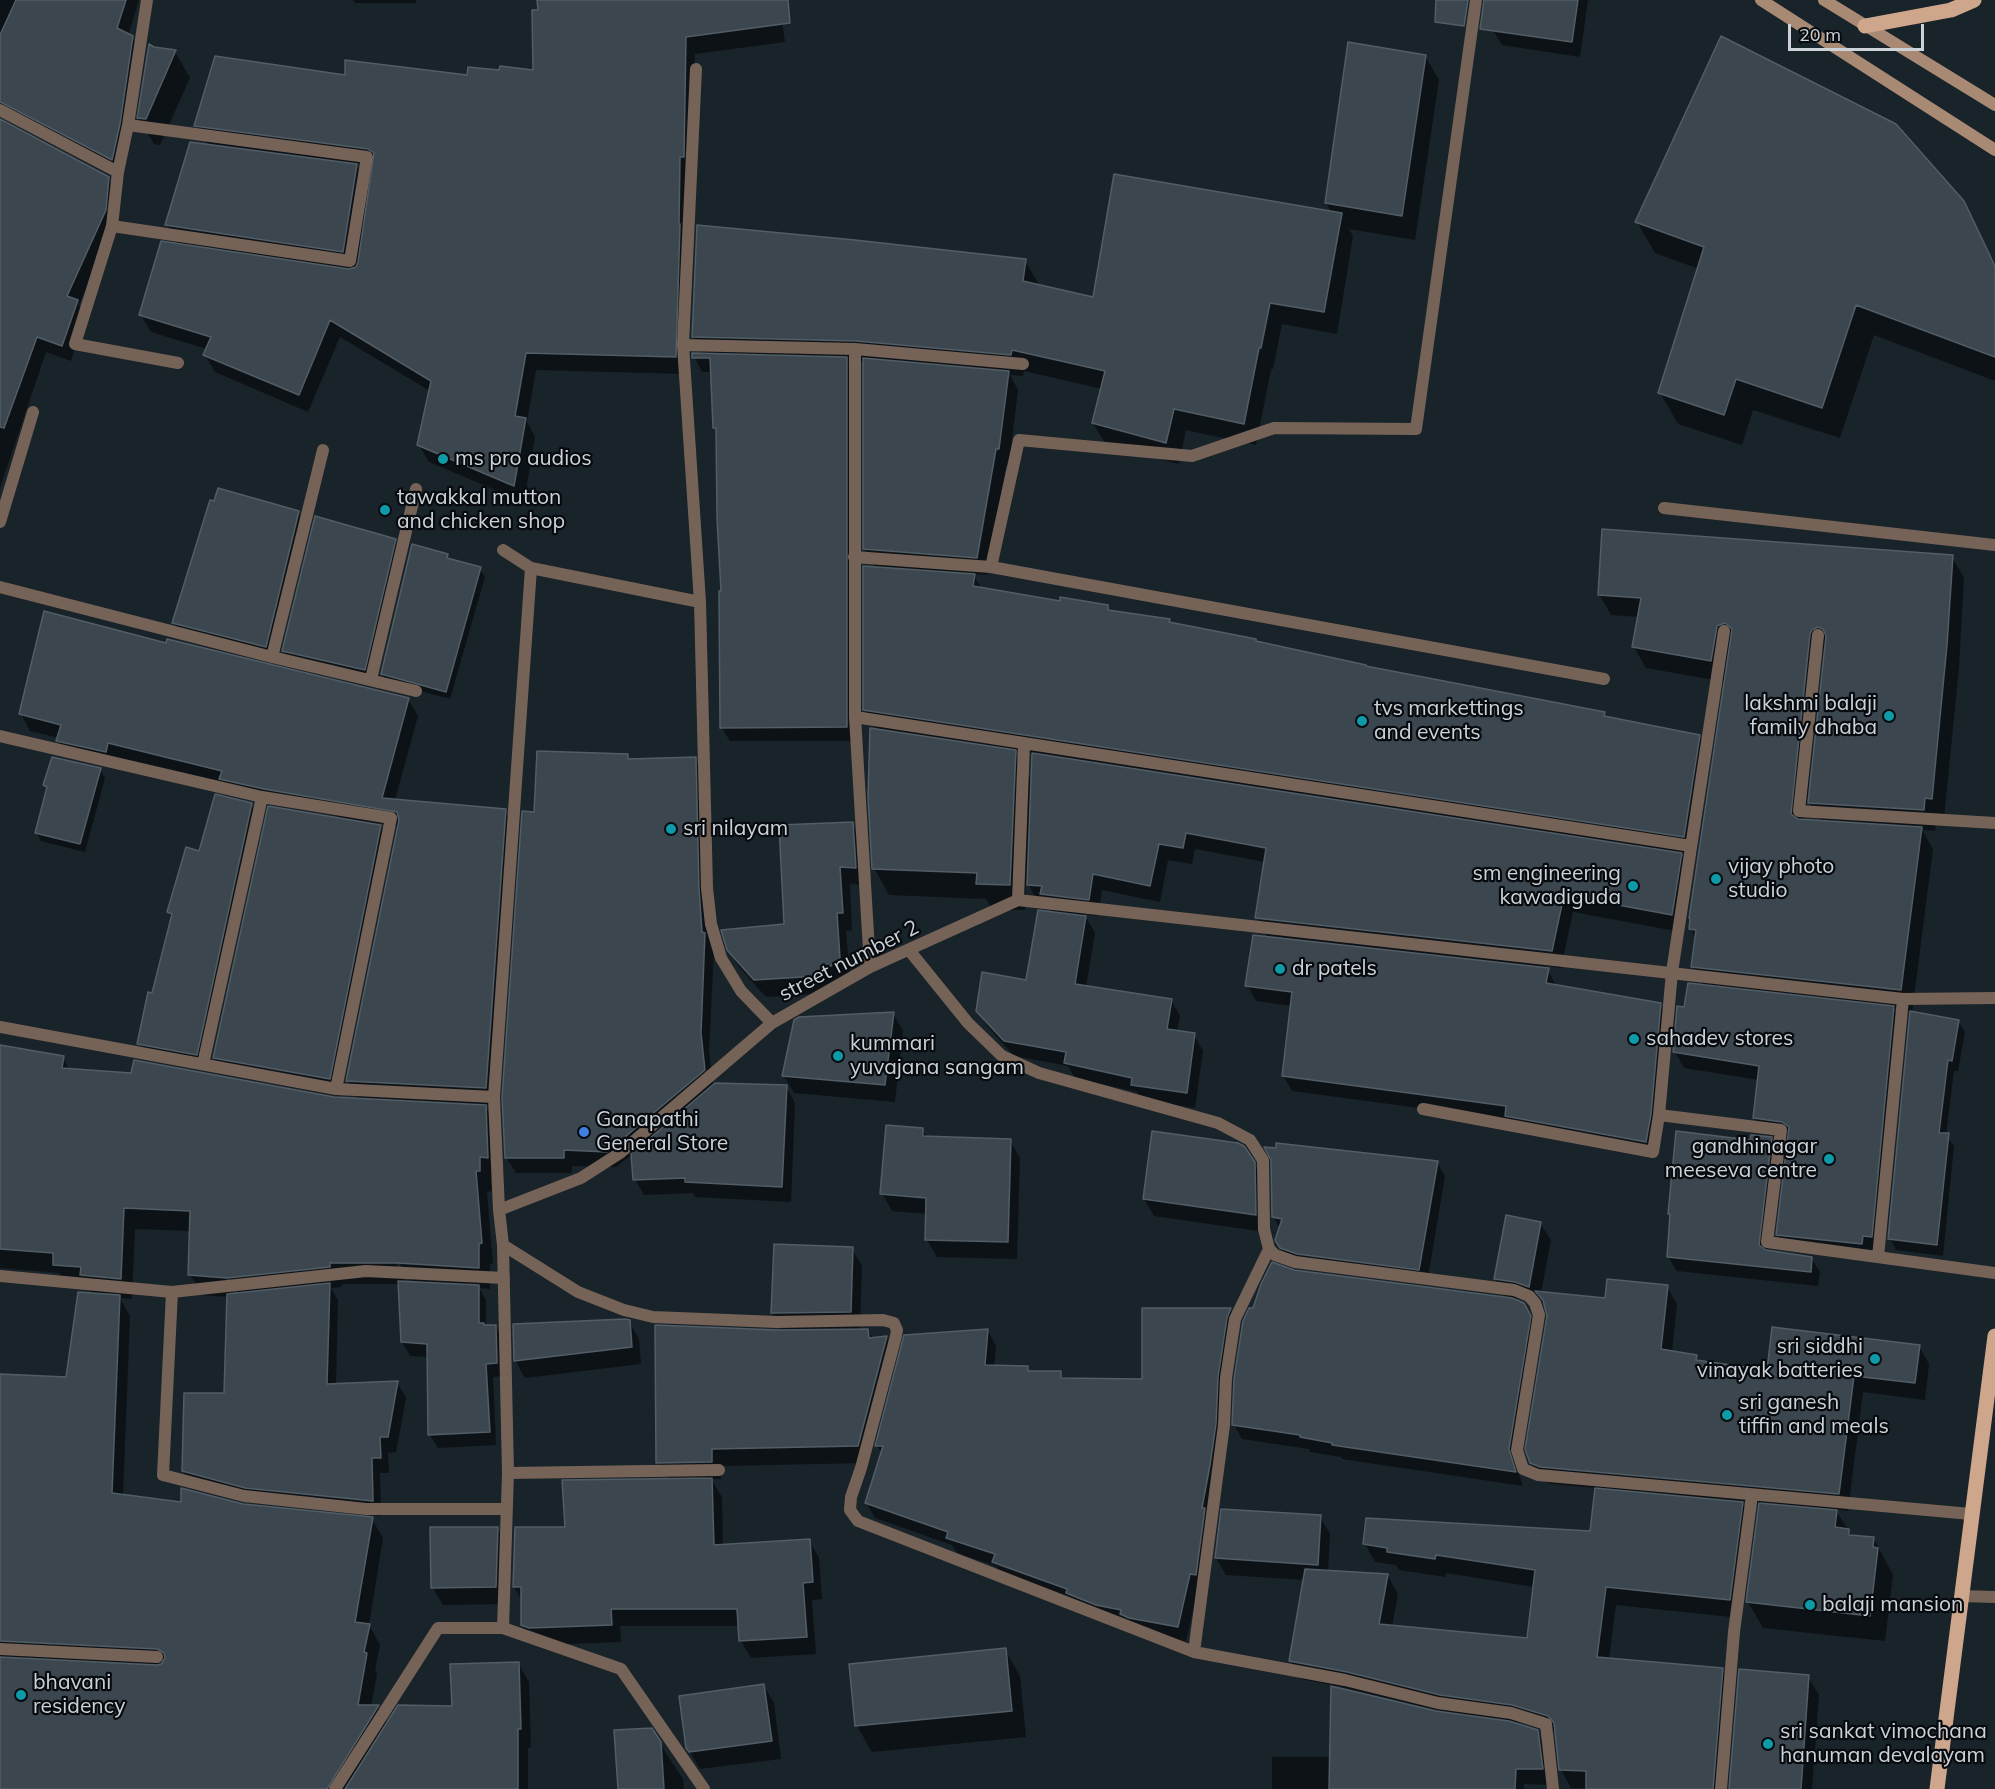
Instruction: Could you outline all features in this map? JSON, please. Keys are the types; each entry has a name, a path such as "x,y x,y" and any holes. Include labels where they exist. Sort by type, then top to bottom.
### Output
{"main road":[{"path":"1761,0 1995,150"},
{"path":"1824,0 1995,105"},
{"path":"1865,26 1951,10 1974,0"},
{"path":"1937,1789 1995,1336"}],"street":[{"path":"147,0 128,125 118,172 112,226 75,344 178,363"},
{"path":"991,567 1019,440 1192,456 1274,428 1416,429 1476,0"},
{"path":"696,69 683,345 700,602 707,876 711,924 721,958 741,991 772,1023"},
{"path":"0,110 118,172"},
{"path":"112,226 350,261 367,157 128,125"},
{"path":"683,345 855,349 1023,364"},
{"path":"855,349 855,717 870,967"},
{"path":"0,522 33,411"},
{"path":"273,657 323,450"},
{"path":"371,679 416,489"},
{"path":"1664,508 1995,544"},
{"path":"503,550 531,568 700,602"},
{"path":"854,557 991,567 1604,679"},
{"path":"503,1628 508,1473 503,1245 499,1210 494,1097 531,568"},
{"path":"0,587 416,691"},
{"path":"1423,1109 1653,1152 1659,1114 1672,972 1724,631"},
{"path":"1818,635 1799,811 1995,823"},
{"path":"855,717 1691,846"},
{"path":"0,736 262,797 391,818 336,1089"},
{"path":"1024,744 1018,900 1903,999 1995,998"},
{"path":"203,1064 262,797"},
{"name":"street number 2","path":"499,1210 581,1178 620,1153 772,1023 870,967 1018,900"},
{"path":"909,950 968,1023 1002,1056 1039,1073 1218,1123 1250,1140 1263,1160 1264,1229 1269,1249 1275,1255 1295,1262 1514,1290 1528,1296 1535,1303 1539,1315 1517,1450 1523,1469 1538,1475 1971,1514"},
{"path":"1878,1257 1903,999"},
{"path":"0,1027 336,1089 494,1097"},
{"path":"1659,1114 1781,1130 1767,1242 1995,1273"},
{"path":"503,1245 578,1292 624,1310 653,1317 777,1322 883,1320 894,1323 897,1330 896,1336 861,1468 851,1497 850,1510 858,1521 1194,1652 1345,1680 1438,1703 1511,1713 1546,1724 1553,1789"},
{"path":"1194,1652 1224,1425 1226,1378 1234,1320 1269,1249"},
{"path":"0,1276 172,1292 366,1271 504,1278"},
{"path":"172,1292 163,1475 244,1496 366,1509 507,1509"},
{"path":"508,1473 719,1470"},
{"path":"1721,1789 1734,1632 1752,1495"},
{"path":"1961,1596 1995,1597"},
{"path":"335,1789 438,1628 503,1628 621,1669 704,1789"},
{"path":"0,1649 157,1657"}],"building":[{"path":"16,0 126,0 117,28 133,36 120,124 112,160 0,102 0,35"},
{"path":"537,0 788,0 790,23 686,37 684,157 680,157 676,357 526,353 515,416 526,418 514,486 417,445 431,381 330,320 299,395 203,355 211,337 139,315 161,241 349,269 356,267 358,262 374,153 368,149 194,126 215,56 345,75 345,60 467,75 468,67 499,70 500,66 533,70 532,10 538,10"},
{"path":"1436,0 1468,0 1464,26 1435,22"},
{"path":"1484,0 1578,0 1572,42 1480,29"},
{"path":"1721,36 1896,124 1964,201 1995,266 1995,357 1856,305 1822,408 1736,379 1724,415 1658,393 1704,247 1635,222"},
{"path":"1348,42 1426,55 1402,216 1325,203"},
{"path":"149,44 154,47 176,50 146,119 137,118"},
{"path":"0,119 109,177 106,210 67,296 78,300 62,346 37,337 4,428 0,427"},
{"path":"190,142 357,164 343,252 165,225"},
{"path":"1114,174 1342,213 1324,312 1270,303 1244,424 1174,409 1166,443 1092,423 1105,371 1012,350 1011,355 856,341 692,337 697,225 1026,259 1023,281 1093,297"},
{"path":"692,353 847,357 847,727 720,728 719,591 721,591 716,428 713,428 710,358 692,358"},
{"path":"863,358 1009,371 999,449 996,449 977,558 863,549"},
{"path":"218,488 299,511 266,647 172,623 210,500 214,501"},
{"path":"315,516 396,539 365,670 282,651"},
{"path":"1602,529 1953,555 1932,799 1925,798 1924,810 1808,803 1826,636 1823,629 1818,627 1810,634 1791,814 1798,819 1922,827 1901,990 1691,967 1696,930 1689,929 1689,918 1732,629 1725,623 1717,626 1711,661 1632,647 1641,598 1598,595"},
{"path":"412,544 448,554 447,558 481,567 446,692 381,674"},
{"path":"863,566 975,574 973,586 1060,601 1060,597 1108,605 1108,610 1170,619 1169,622 1256,639 1256,641 1366,666 1605,712 1604,716 1700,735 1684,837 863,710"},
{"path":"44,611 166,643 167,639 409,698 382,798 506,809 486,1088 346,1081 399,820 397,812 219,779 222,771 108,743 106,752 56,741 61,725 19,714"},
{"path":"870,728 1016,750 1010,885 976,884 977,873 872,869 868,797"},
{"path":"537,751 628,754 628,759 696,757 699,888 702,932 705,933 701,1033 705,1070 607,1152 564,1150 564,1158 505,1158 502,1097 522,811 534,812"},
{"path":"1032,753 1682,853 1672,915 1564,895 1552,951 1255,918 1266,848 1186,833 1183,848 1159,844 1150,886 1093,874 1089,900 1040,894 1042,886 1027,885"},
{"path":"52,757 101,768 80,844 35,833 47,787 43,785"},
{"path":"215,794 252,803 197,1055 137,1044 148,992 152,993 172,914 167,912 186,847 199,851"},
{"path":"268,806 381,825 330,1079 213,1058"},
{"path":"853,822 856,868 840,867 843,913 837,913 840,958 819,976 754,980 727,950 721,930 784,924 779,825"},
{"path":"1038,910 1086,916 1075,984 1172,999 1167,1029 1195,1033 1187,1093 1131,1085 1132,1078 1064,1063 1066,1052 1004,1041 976,1011 982,972 1026,980"},
{"path":"1253,935 1549,968 1546,983 1661,1003 1651,1114 1646,1142 1505,1116 1506,1106 1282,1076 1292,992 1245,986"},
{"path":"1688,983 1894,1006 1872,1237 1863,1236 1862,1244 1776,1235 1789,1127 1782,1122 1753,1118 1759,1066 1673,1052 1677,1006 1684,1007"},
{"path":"1910,1011 1959,1020 1952,1061 1948,1060 1939,1133 1949,1133 1937,1245 1888,1239"},
{"name":"kummari yuvajana sangam","path":"894,1012 885,1085 782,1076 794,1020 799,1017"},
{"path":"0,1045 64,1056 62,1068 131,1073 134,1060 334,1097 486,1105 488,1158 480,1157 480,1171 476,1171 482,1243 479,1244 479,1268 397,1263 330,1263 330,1267 227,1278 188,1275 190,1211 124,1208 121,1279 80,1275 81,1267 53,1265 53,1253 0,1249"},
{"path":"715,1083 787,1085 782,1187 685,1182 685,1178 633,1180 631,1154"},
{"path":"886,1125 923,1128 923,1136 1011,1139 1008,1242 925,1240 926,1198 880,1194"},
{"path":"1152,1131 1238,1143 1244,1146 1255,1162 1256,1215 1143,1199"},
{"path":"1676,1131 1750,1140 1751,1135 1772,1137 1759,1245 1766,1250 1812,1257 1811,1272 1667,1257 1670,1214 1668,1214"},
{"path":"1276,1143 1438,1161 1419,1270 1297,1254 1280,1248 1275,1240 1282,1219 1272,1217 1271,1160 1264,1147 1276,1148"},
{"path":"1506,1215 1541,1222 1529,1287 1494,1279"},
{"path":"774,1244 853,1247 851,1312 771,1313"},
{"path":"1272,1262 1294,1270 1512,1298 1524,1303 1531,1316 1509,1449 1516,1472 1332,1445 1332,1443 1300,1437 1300,1435 1232,1425 1234,1379 1243,1321 1249,1308 1253,1308"},
{"path":"1607,1279 1668,1285 1661,1349 1697,1355 1696,1360 1767,1370 1772,1327 1920,1345 1915,1383 1854,1376 1839,1494 1540,1467 1530,1463 1525,1449 1547,1316 1543,1300 1535,1291 1605,1298"},
{"path":"398,1281 479,1285 479,1323 496,1325 497,1363 486,1364 490,1432 428,1435 427,1344 401,1342"},
{"path":"330,1283 327,1384 398,1381 388,1437 380,1437 381,1458 372,1458 373,1501 245,1488 182,1471 184,1393 224,1393 227,1294"},
{"path":"78,1292 120,1295 112,1493 181,1502 181,1488 243,1504 373,1517 355,1622 370,1624 364,1652 367,1653 358,1705 379,1705 327,1789 0,1789 0,1657 157,1665 161,1664 165,1658 164,1653 157,1649 0,1641 0,1374 66,1377"},
{"path":"1142,1308 1231,1308 1227,1318 1218,1377 1216,1424 1202,1508 1205,1508 1196,1575 1190,1574 1178,1627 1129,1618 1120,1614 1121,1610 1096,1605 1066,1593 1067,1589 992,1562 995,1554 946,1538 948,1532 865,1503 883,1446 875,1446 904,1335 988,1329 985,1365 1028,1366 1028,1371 1061,1371 1061,1378 1142,1379"},
{"path":"630,1320 632,1347 514,1361 513,1324"},
{"path":"655,1325 777,1330 868,1329 869,1338 887,1336 858,1446 712,1449 712,1462 656,1463"},
{"path":"712,1478 714,1545 810,1539 813,1582 803,1583 807,1637 739,1641 737,1609 611,1609 612,1625 529,1628 521,1625 521,1587 513,1587 515,1527 565,1527 562,1480"},
{"path":"1595,1488 1743,1502 1730,1600 1606,1587 1597,1657 1723,1668 1713,1789 1586,1789 1586,1771 1559,1770 1554,1723 1548,1716 1512,1705 1440,1695 1347,1672 1289,1661 1305,1569 1388,1574 1379,1624 1527,1638 1535,1570 1436,1555 1435,1559 1387,1552 1387,1548 1363,1544 1366,1518 1590,1531"},
{"path":"1759,1503 1837,1510 1835,1527 1849,1529 1849,1535 1874,1537 1873,1547 1878,1548 1870,1616 1746,1602"},
{"path":"1221,1509 1321,1515 1318,1565 1215,1558"},
{"path":"430,1527 498,1527 496,1587 431,1588"},
{"path":"1006,1648 1012,1711 855,1726 849,1664"},
{"path":"519,1662 521,1729 518,1729 518,1789 345,1789 398,1705 452,1706 450,1664"},
{"name":"sri sankat vimochana hanuman devalayam","path":"1739,1669 1809,1675 1801,1789 1729,1789"},
{"path":"764,1684 772,1741 689,1752 686,1748 679,1696"},
{"path":"1331,1686 1436,1711 1509,1721 1538,1730 1543,1769 1516,1769 1515,1789 1329,1789"},
{"path":"652,1728 661,1742 664,1789 618,1789 614,1730"}],"place":[{"name":"ms pro audios","path":"443,459"},
{"name":"tawakkal mutton and chicken shop","path":"385,510"},
{"name":"lakshmi balaji family dhaba","path":"1889,716"},
{"name":"tvs markettings and events","path":"1362,721"},
{"name":"sri nilayam","path":"671,829"},
{"name":"vijay photo studio","path":"1716,879"},
{"name":"sm engineering kawadiguda","path":"1633,886"},
{"name":"dr patels","path":"1280,969"},
{"name":"sahadev stores","path":"1634,1039"},
{"name":"kummari yuvajana sangam","path":"838,1056"},
{"name":"Ganapathi General Store","path":"584,1132"},
{"name":"gandhinagar meeseva centre","path":"1829,1159"},
{"name":"sri siddhi vinayak batteries","path":"1875,1359"},
{"name":"sri ganesh tiffin and meals","path":"1727,1415"},
{"name":"balaji mansion","path":"1810,1605"},
{"name":"bhavani residency","path":"21,1695"},
{"name":"sri sankat vimochana hanuman devalayam","path":"1768,1744"}]}
